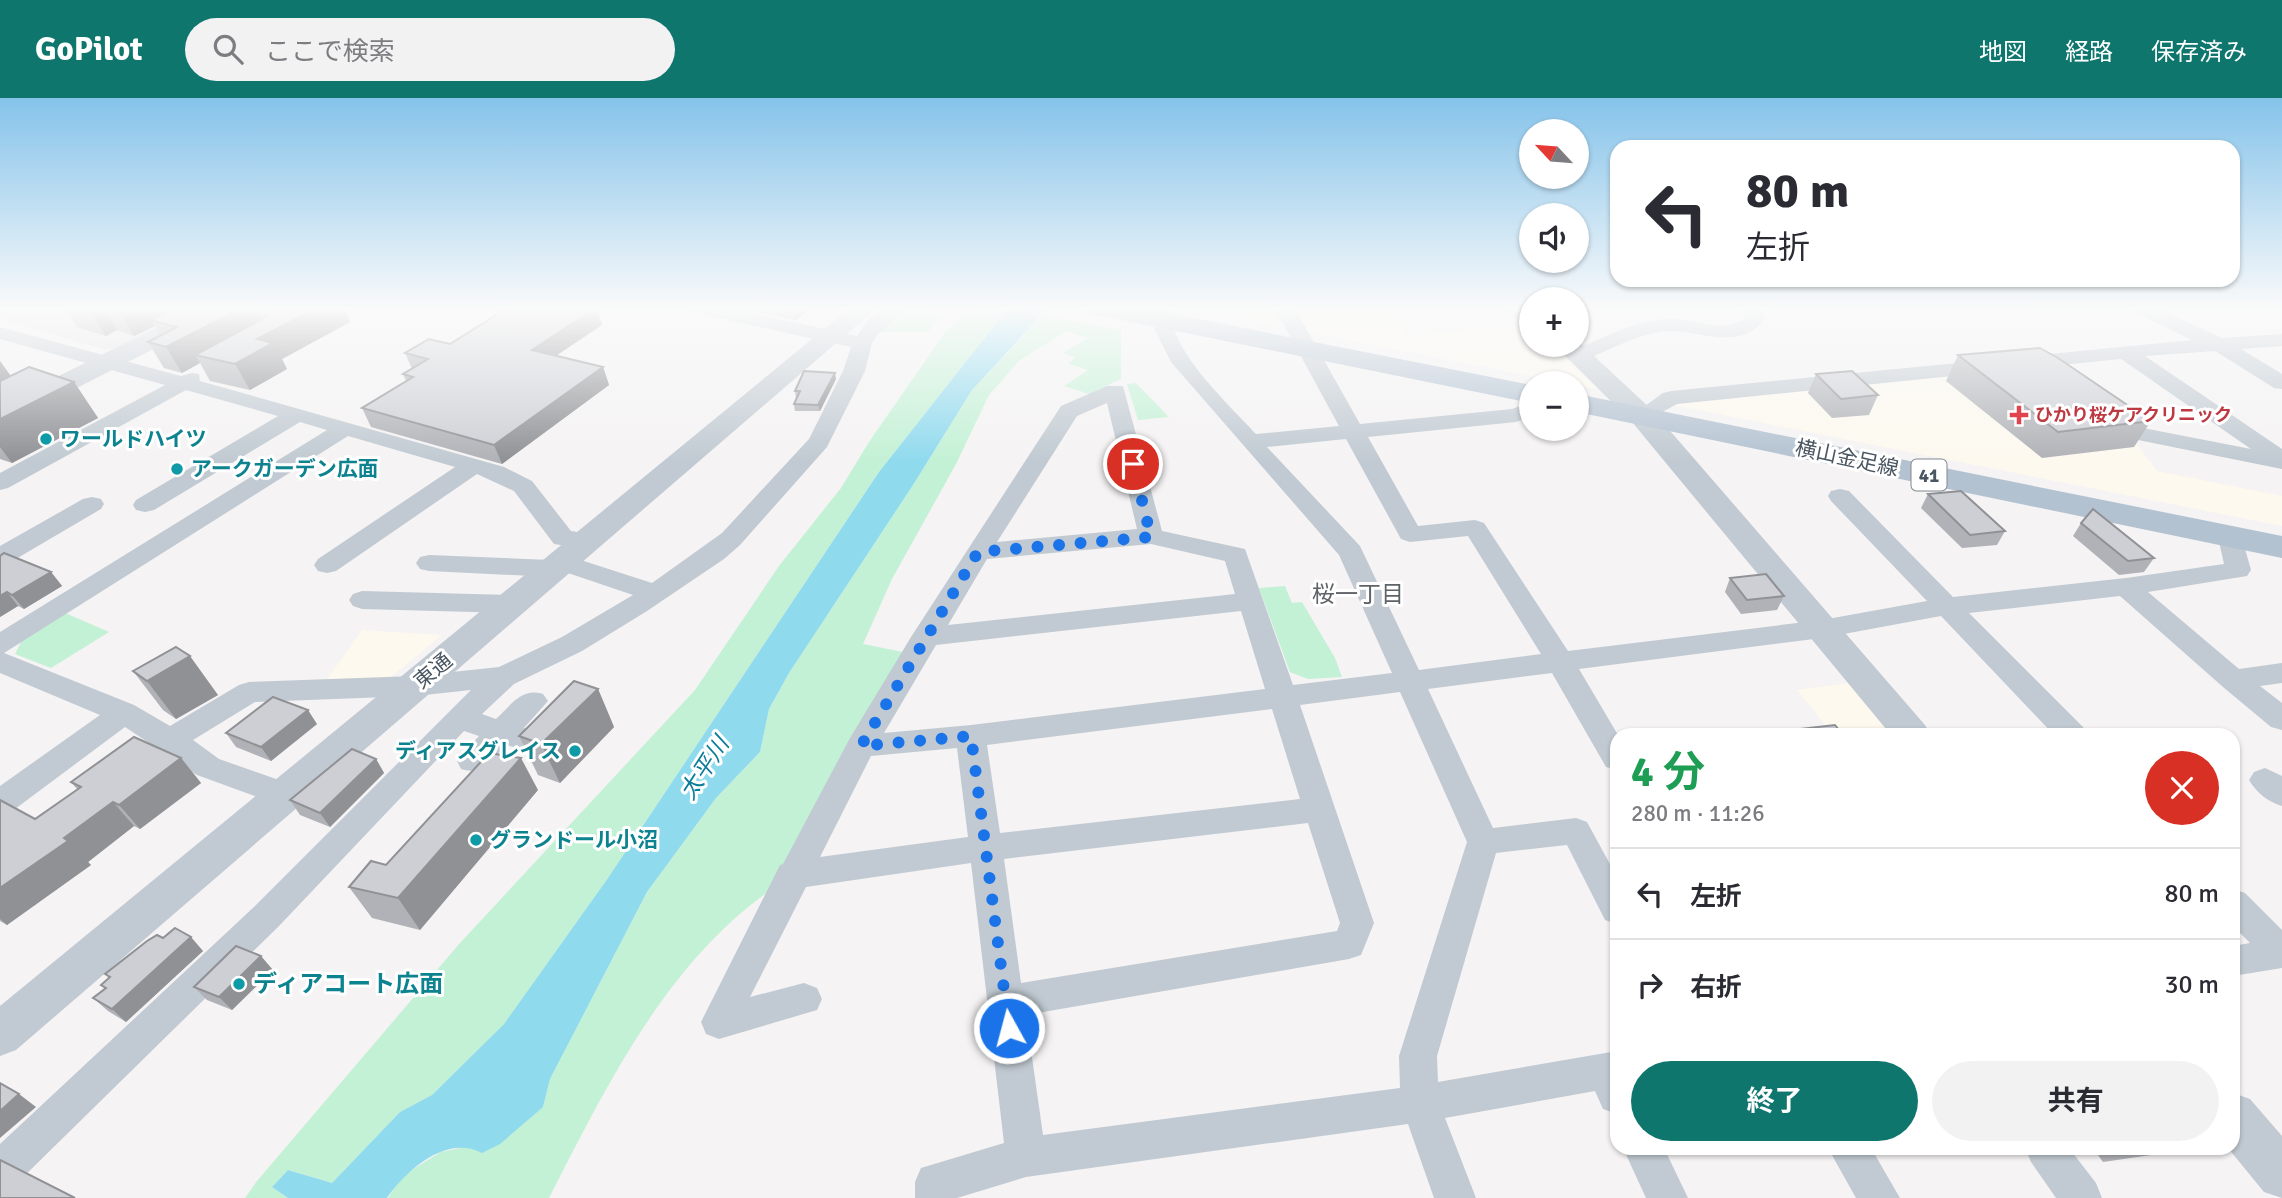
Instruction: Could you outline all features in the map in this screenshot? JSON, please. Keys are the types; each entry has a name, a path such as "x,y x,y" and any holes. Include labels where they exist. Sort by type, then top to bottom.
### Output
{"main road":[{"path":"1353,358 1519,392"},
{"name":"横山金足線","path":"1589,405 2282,547"}],"street":[{"path":"87,358 297,414 506,476 523,486 563,538 568,558"},
{"path":"0,416 113,358"},
{"name":"東通","path":"0,1035 568,558 823,358"},
{"path":"0,1172 267,916 459,718 504,677 572,644 715,553 731,539 819,442 854,371 851,358"},
{"path":"1178,358 1250,442 1351,552 1483,842 1418,1056 1420,1104 1455,1198"},
{"path":"1312,358 1410,534 1475,528 1560,662 1610,748"},
{"path":"1582,358 1642,416 1906,728"},
{"path":"1642,416 1671,398 2071,358"},
{"path":"2135,358 2282,460"},
{"path":"2242,358 2282,383"},
{"path":"2033,362 2055,377"},
{"path":"0,483 205,371"},
{"path":"804,999 719,1022 792,875 861,746 978,552 1069,411 1115,391 1151,537"},
{"path":"2088,401 2131,432 2282,460"},
{"path":"145,505 297,414"},
{"path":"1250,442 1519,414"},
{"path":"0,645 344,429"},
{"path":"327,565 473,466"},
{"path":"1840,496 2065,728"},
{"path":"0,557 92,504"},
{"path":"978,552 1151,537 1236,555 1357,923 1349,944 1006,1002"},
{"path":"861,746 971,736 1822,629 1949,606 2126,587 2238,570 2231,537"},
{"path":"429,563 568,558 654,593"},
{"path":"2126,587 2282,719"},
{"path":"362,600 513,604"},
{"path":"925,638 1251,601"},
{"path":"0,662 124,713 170,740 208,767 285,795"},
{"path":"2233,680 2282,673"},
{"path":"170,740 249,692 415,686 504,677"},
{"path":"472,761 533,701"},
{"path":"0,803 124,713"},
{"path":"459,718 502,732 535,755 568,723"},
{"path":"971,736 1026,1157"},
{"path":"792,875 985,848 1320,809"},
{"path":"1483,842 1576,831 1610,897"},
{"path":"2240,910 2282,953"},
{"path":"2240,960 2282,953"},
{"path":"936,1198 935,1182 1026,1157 1610,1079"},
{"path":"1646,1155 1667,1198"},
{"path":"1852,1155 1879,1198"},
{"path":"2050,1155 2081,1198"}],"shaded area":[{"path":"1441,358 1576,358 1588,371 1519,371 1519,374"},
{"path":"2026,368 2134,440 2157,471 2282,496 2282,526 1677,406 1678,402"},
{"path":"1589,372 1606,391 1589,388"},
{"path":"362,630 442,635 386,681 322,686"},
{"path":"1858,682 1897,728 1827,728 1797,690"}],"green space":[{"path":"927,358 969,358 879,472 608,878 504,1024 432,1095 400,1112 332,1183 288,1170 272,1187 288,1198 245,1198 460,943 695,690 779,566 841,488 869,442"},
{"path":"1002,358 1023,358 989,395 956,464 892,579 863,644 908,653 772,889 734,919 670,989 617,1070 549,1198 388,1198 402,1176 441,1152 469,1146 543,1107 550,1079 647,892 716,798 760,752 769,709 789,673 972,390"},
{"path":"1074,358 1121,358 1121,379 1089,394 1064,386 1088,370 1069,364"},
{"path":"1136,383 1169,417 1138,420 1127,384"},
{"path":"1285,586 1292,603 1302,602 1335,658 1342,677 1308,679 1290,672 1259,588"},
{"path":"65,613 109,632 51,668 15,654 22,640"}],"water":[{"name":"太平川","path":"969,358 1001,358 972,390 789,673 769,709 760,752 716,798 647,892 550,1079 543,1107 500,1144 482,1153 469,1148 455,1148 428,1158 405,1176 387,1198 288,1198 272,1187 288,1170 332,1183 400,1112 432,1095 504,1024 608,878 879,472"}],"building":[{"path":"210,358 245,358 235,364"},
{"path":"425,358 567,358 603,367 494,445 362,408 413,377 403,374 428,359"},
{"path":"1962,358 2058,358 2151,421 2058,432"},
{"path":"29,367 74,382 0,419 0,381"},
{"path":"804,371 835,373 818,405 794,404 800,391 795,391"},
{"path":"1852,371 1878,395 1841,399 1816,374"},
{"path":"1961,491 2005,531 1970,535 1928,494"},
{"path":"2093,509 2154,558 2128,561 2081,523"},
{"path":"4,553 51,572 12,595 7,592 0,596 0,556"},
{"path":"1766,574 1784,596 1747,600 1730,578"},
{"path":"176,647 190,656 147,681 133,671"},
{"path":"574,681 598,689 541,744 519,736"},
{"path":"273,697 308,710 261,747 226,733"},
{"path":"1835,725 1837,728 1809,728"},
{"path":"134,737 181,758 119,805 113,802 64,838 68,841 0,888 0,800 35,819 81,787 71,782"},
{"path":"352,749 376,759 320,813 290,800"},
{"path":"489,753 521,758 398,898 349,887 371,861 386,865"},
{"path":"175,928 191,937 112,1009 93,998 106,988 101,985 110,977 105,974 147,941 157,935 163,938"},
{"path":"236,946 261,956 219,997 194,987"},
{"path":"0,1083 19,1094 0,1111"},
{"path":"0,1160 75,1198 0,1198"}],"place":[{"name":"ひかり桜ケアクリニック","path":"2019,415"},
{"name":"ワールドハイツ","path":"46,439"},
{"name":"アークガーデン広面","path":"177,469"},
{"name":"ディアスグレイス","path":"575,751"},
{"name":"グランドール小沼","path":"476,840"},
{"name":"ディアコート広面","path":"239,984"}],"district":[{"name":"桜一丁目","path":"1358,594"}],"route":[{"path":"1009,1028 971,736 861,746 978,552 1151,537 1133,464"}]}
